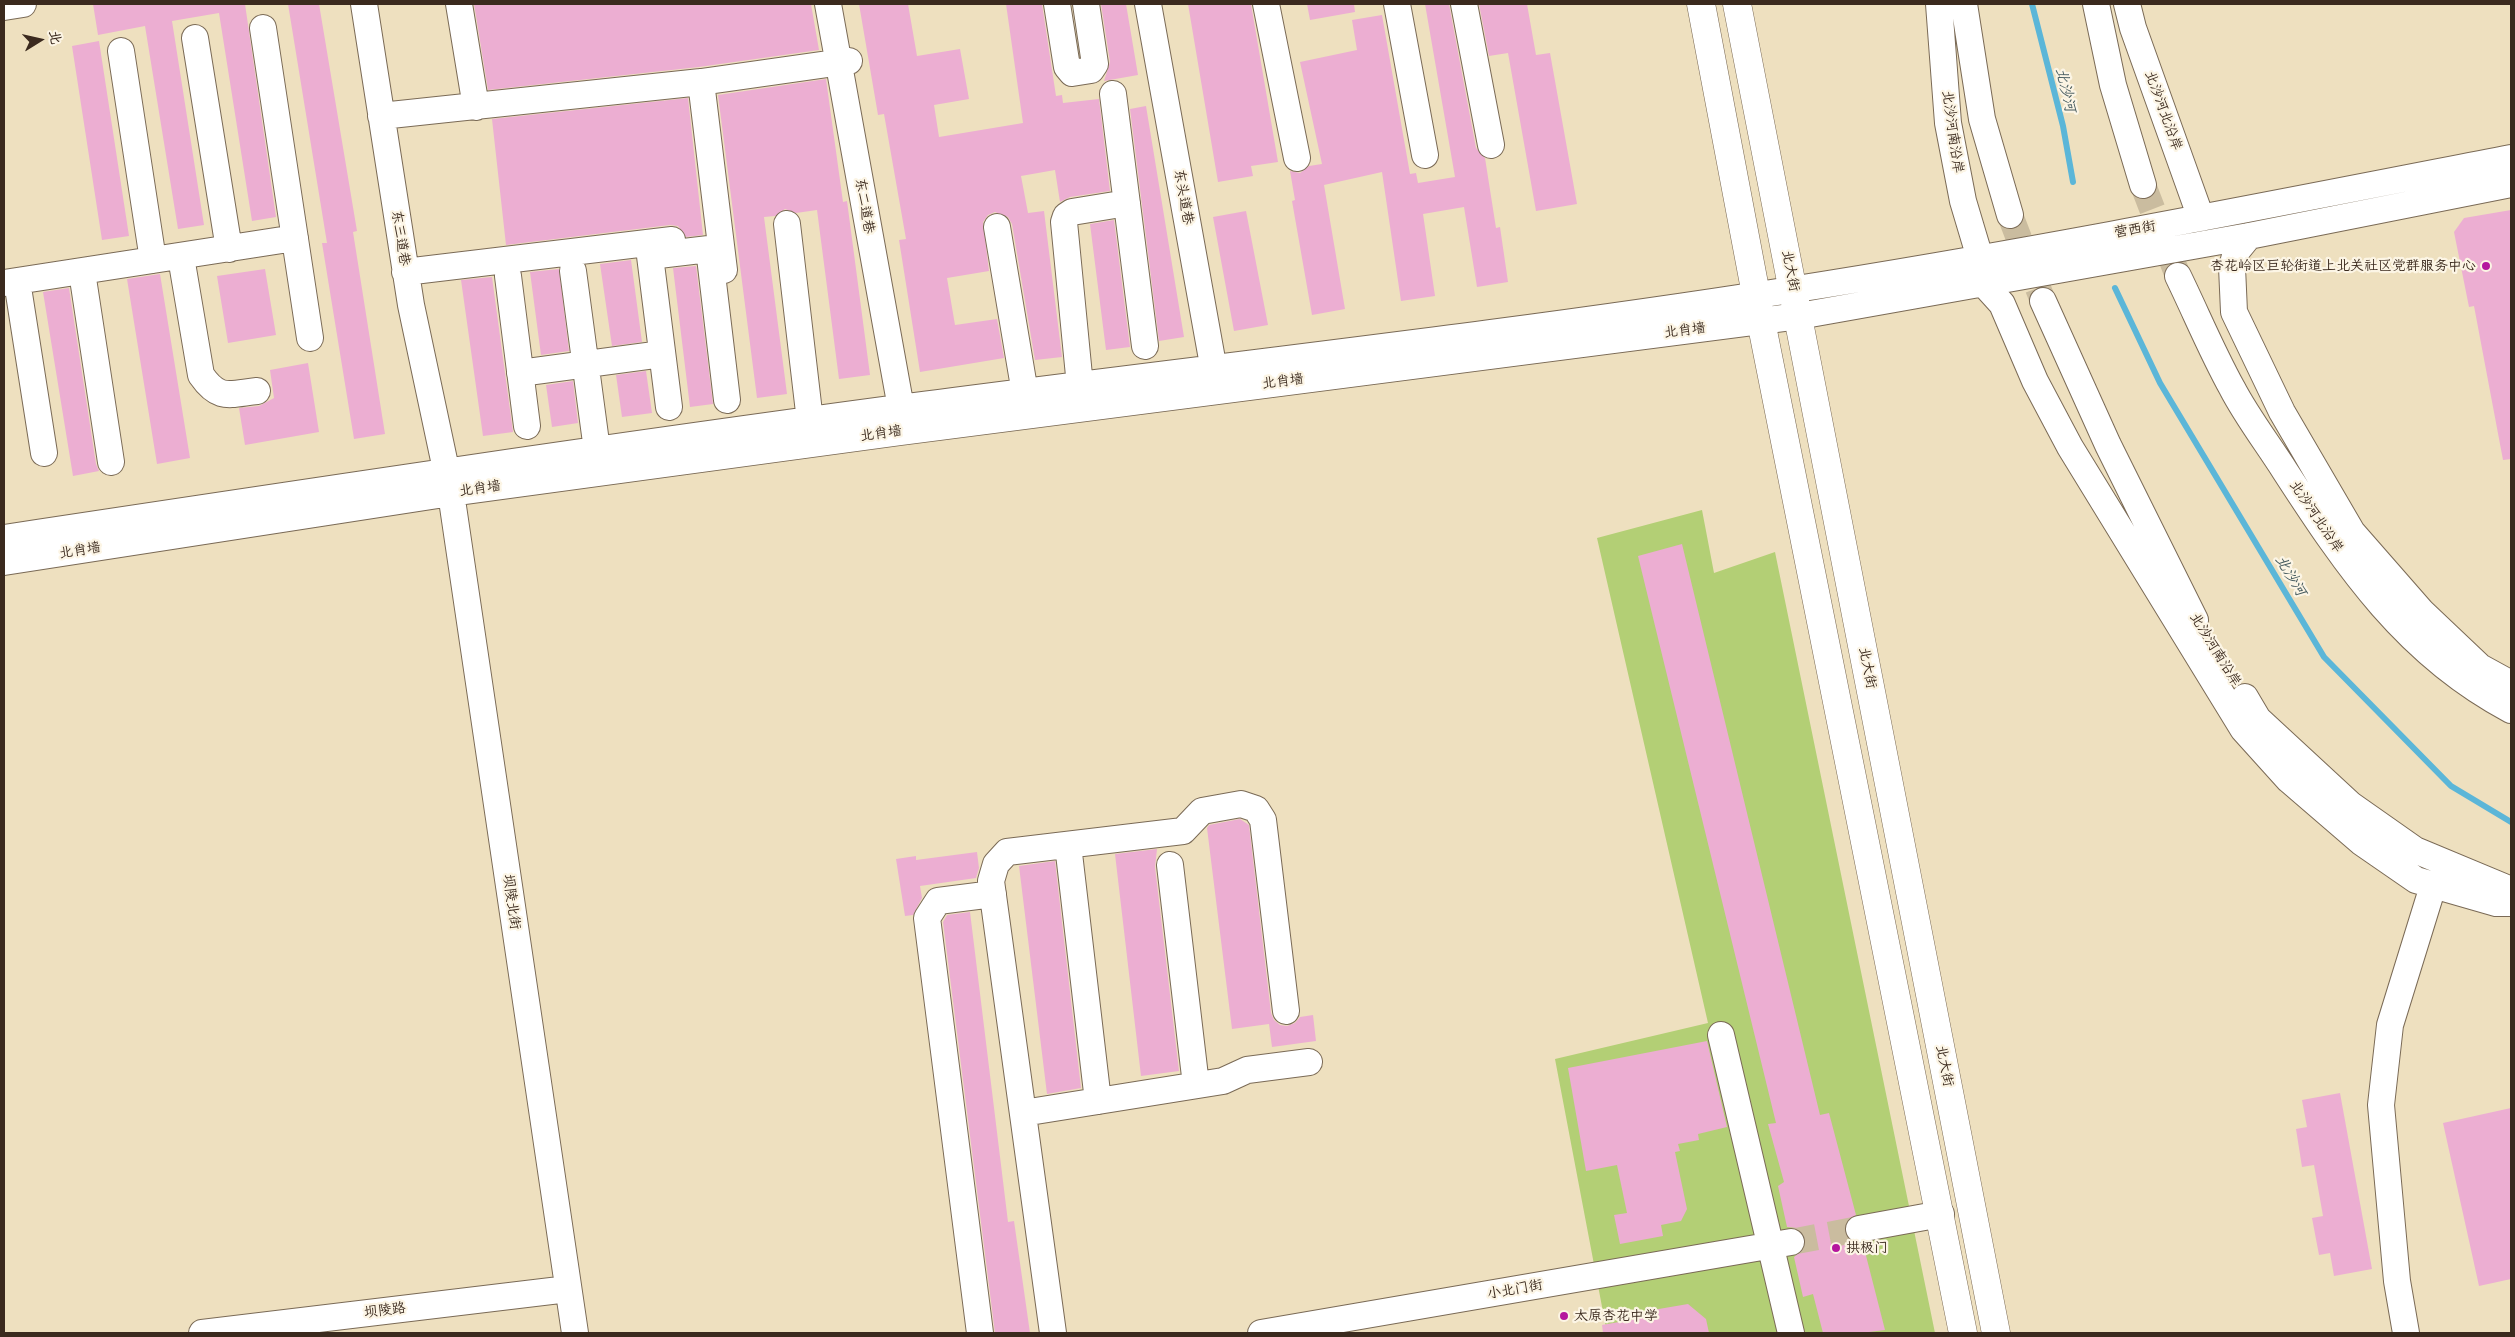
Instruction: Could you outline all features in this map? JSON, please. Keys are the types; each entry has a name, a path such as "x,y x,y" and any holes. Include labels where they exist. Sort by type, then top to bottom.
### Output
{"main road":[{"path":"1701,4 1759,308 1941,1214 1963,1333"},
{"name":"北大街","path":"1737,4 1996,1333"}],"street":[{"path":"4,7 23,4"},
{"name":"东三道巷","path":"364,4 410,305 449,482"},
{"path":"459,4 476,106"},
{"name":"东二道巷","path":"828,4 843,62 907,407"},
{"name":"东二道巷","path":"838,4 843,62"},
{"path":"1057,4 1067,67 1072,73 1091,70 1095,64 1086,4"},
{"name":"东头道巷","path":"1148,4 1216,380"},
{"path":"1266,4 1297,158"},
{"path":"1397,4 1425,155"},
{"path":"1464,4 1491,145"},
{"name":"北沙河南沿岸","path":"1939,4 1948,123 1963,201 1981,270"},
{"path":"1964,4 1982,120 2010,215"},
{"path":"2096,4 2114,85 2143,185"},
{"name":"北沙河北沿岸","path":"2127,4 2136,37 2201,218"},
{"path":"263,28 310,338"},
{"path":"195,38 229,249"},
{"path":"121,51 154,260"},
{"path":"381,116 701,82 843,62"},
{"path":"701,82 746,429"},
{"path":"1113,94 1145,346"},
{"name":"营西街","path":"1759,308 1793,289 1981,270 2044,259 2147,228 2511,158"},
{"name":"营西街","path":"2044,259 2153,254 2511,184"},
{"path":"1080,386 1064,222 1066,216 1072,212 1127,203"},
{"path":"786,224 810,420"},
{"path":"997,228 1025,393"},
{"path":"405,272 720,235"},
{"path":"2249,236 2236,252 2232,267 2234,312 2282,412 2352,532 2422,612 2480,668 2511,684"},
{"path":"44,453 10,282 295,238"},
{"path":"669,407 650,256 709,249 727,400"},
{"path":"181,257 201,375 211,390 224,394 257,391"},
{"path":"1981,270 2002,304 2035,381 2070,447 2243,729 2289,780 2361,842 2416,880 2496,903 2511,903"},
{"name":"营西街","path":"1759,308 1799,316 1981,270"},
{"path":"573,271 597,450"},
{"path":"82,272 111,462"},
{"path":"508,276 527,426"},
{"name":"北沙河北沿岸","path":"2178,276 2232,389 2314,516 2357,576 2400,627 2445,668 2511,710"},
{"name":"北沙河南沿岸","path":"2043,300 2108,445 2194,619 2258,719 2351,805 2414,850 2511,890"},
{"name":"北肖墙","path":"4,562 449,482 1759,308"},
{"path":"520,373 662,354"},
{"path":"4,538 449,482 597,450 907,407 1080,386 1216,380"},
{"name":"坝陵北街","path":"449,482 575,1333"},
{"path":"1053,1333 993,894 992,881 996,864 1007,852 1182,831 1202,810 1241,804 1256,809 1264,820 1286,1011"},
{"path":"1068,845 1098,1101"},
{"path":"1170,865 1196,1085"},
{"path":"2406,1333 2398,1281 2381,1105 2390,1025 2433,886"},
{"path":"980,1333 926,918 938,901 993,894"},
{"path":"1721,1035 1780,1245 1791,1333"},
{"path":"1023,1113 1222,1081 1247,1070 1308,1062"},
{"path":"1859,1229 1941,1214"},
{"name":"小北门街","path":"1261,1333 1780,1245"},
{"name":"坝陵路","path":"202,1333 568,1289"}],"green space":[{"path":"1702,510 1714,573 1775,552 1935,1333 1607,1333 1555,1059 1708,1023 1597,538"}],"building":[{"path":"93,4 245,4 276,217 252,221 219,13 172,21 204,225 178,229 145,26 98,35"},
{"path":"288,4 319,4 357,231 353,232 385,434 354,439 322,243 327,243"},
{"path":"474,4 811,4 819,50 699,67 488,90"},
{"path":"859,4 908,4 917,56 960,49 969,99 934,105 939,137 1023,123 1006,4 1042,4 1056,96 1062,95 1063,103 1099,99 1110,191 1070,197 1060,202 1055,170 1021,176 1028,213 1044,211 1062,357 1035,360 1012,224 1008,217 995,212 988,215 983,222 989,271 947,278 955,325 997,319 1004,358 920,372 899,240 906,239 884,114 878,115"},
{"path":"1101,4 1126,4 1138,75 1104,81 1110,62"},
{"path":"1188,4 1251,4 1278,162 1251,166 1253,176 1218,182"},
{"path":"1307,4 1354,4 1355,12 1310,20"},
{"path":"1425,4 1449,4 1476,148 1485,158 1496,228 1500,227 1508,282 1477,287 1464,207 1423,214 1435,296 1401,301 1382,172 1324,185 1345,309 1312,315 1292,201 1295,200 1290,171 1300,173 1309,166 1322,164 1300,62 1357,50 1352,20 1382,15 1410,174 1416,173 1418,183 1455,177"},
{"path":"1479,4 1527,4 1536,55 1550,53 1577,204 1536,211 1508,53 1489,56"},
{"path":"99,41 129,236 102,240 72,46"},
{"path":"826,79 843,202 847,201 870,375 839,379 817,210 796,213 785,209 775,216 764,217 787,394 757,398 718,95"},
{"path":"688,98 703,235 686,237 678,226 670,225 506,245 492,119"},
{"path":"1146,106 1184,337 1159,341 1130,109"},
{"path":"2511,210 2511,459 2503,460 2474,306 2469,307 2454,232 2464,218"},
{"path":"1246,211 1268,325 1234,331 1213,217"},
{"path":"1114,220 1130,347 1106,350 1090,224"},
{"path":"631,260 642,342 612,346 600,264"},
{"path":"696,266 713,404 690,407 673,268"},
{"path":"265,269 276,335 228,343 217,276"},
{"path":"559,269 569,351 541,355 530,272"},
{"path":"160,274 190,458 157,464 127,279"},
{"path":"492,277 513,432 483,436 461,280"},
{"path":"69,288 96,464 99,471 73,476 43,292"},
{"path":"308,363 319,432 245,445 239,408 259,406 274,398 270,370"},
{"path":"646,371 652,413 622,417 616,375"},
{"path":"573,381 578,423 552,427 546,385"},
{"path":"1682,544 1820,1115 1829,1113 1856,1215 1845,1224 1844,1232 1847,1238 1854,1243 1863,1244 1885,1330 1861,1333 1823,1333 1813,1294 1803,1297 1794,1257 1805,1248 1806,1239 1797,1228 1787,1227 1778,1186 1784,1182 1768,1124 1776,1123 1638,556"},
{"path":"1240,819 1249,825 1271,1013 1274,1020 1280,1025 1287,1026 1295,1023 1300,1017 1313,1015 1316,1041 1272,1047 1269,1024 1232,1029 1207,828 1209,825"},
{"path":"1157,849 1155,867 1179,1071 1141,1076 1115,854"},
{"path":"977,852 979,868 976,878 920,886 922,898 913,915 905,916 896,859 916,856 916,860"},
{"path":"1055,861 1081,1088 1047,1094 1019,866"},
{"path":"970,912 1008,1222 1014,1221 1030,1333 995,1333 943,922 947,915"},
{"path":"1707,1041 1727,1127 1698,1134 1699,1140 1678,1144 1680,1151 1675,1152 1687,1209 1681,1221 1661,1225 1663,1236 1620,1244 1614,1215 1627,1213 1617,1165 1586,1171 1568,1068"},
{"path":"2340,1093 2372,1269 2334,1276 2330,1253 2319,1255 2312,1218 2323,1216 2314,1165 2302,1167 2296,1129 2307,1127 2302,1100"},
{"path":"2511,1108 2511,1279 2479,1286 2443,1123"},
{"path":"1688,1304 1706,1319 1709,1333 1603,1333 1602,1325 1647,1317 1647,1311"}],"waterway":[{"name":"北沙河","path":"2032,4 2063,126 2073,182"},
{"name":"北沙河","path":"2115,288 2160,383 2324,657 2451,786 2511,822"}],"tunnel":[{"path":"2143,185 2178,276"},
{"path":"2010,215 2043,301"},
{"path":"1791,1242 1859,1229"}],"place":[{"name":"杏花岭区巨轮街道上北关社区党群服务中心","path":"2486,266"},
{"name":"拱极门","path":"1836,1248"},
{"name":"太原杏花中学","path":"1564,1316"}]}
